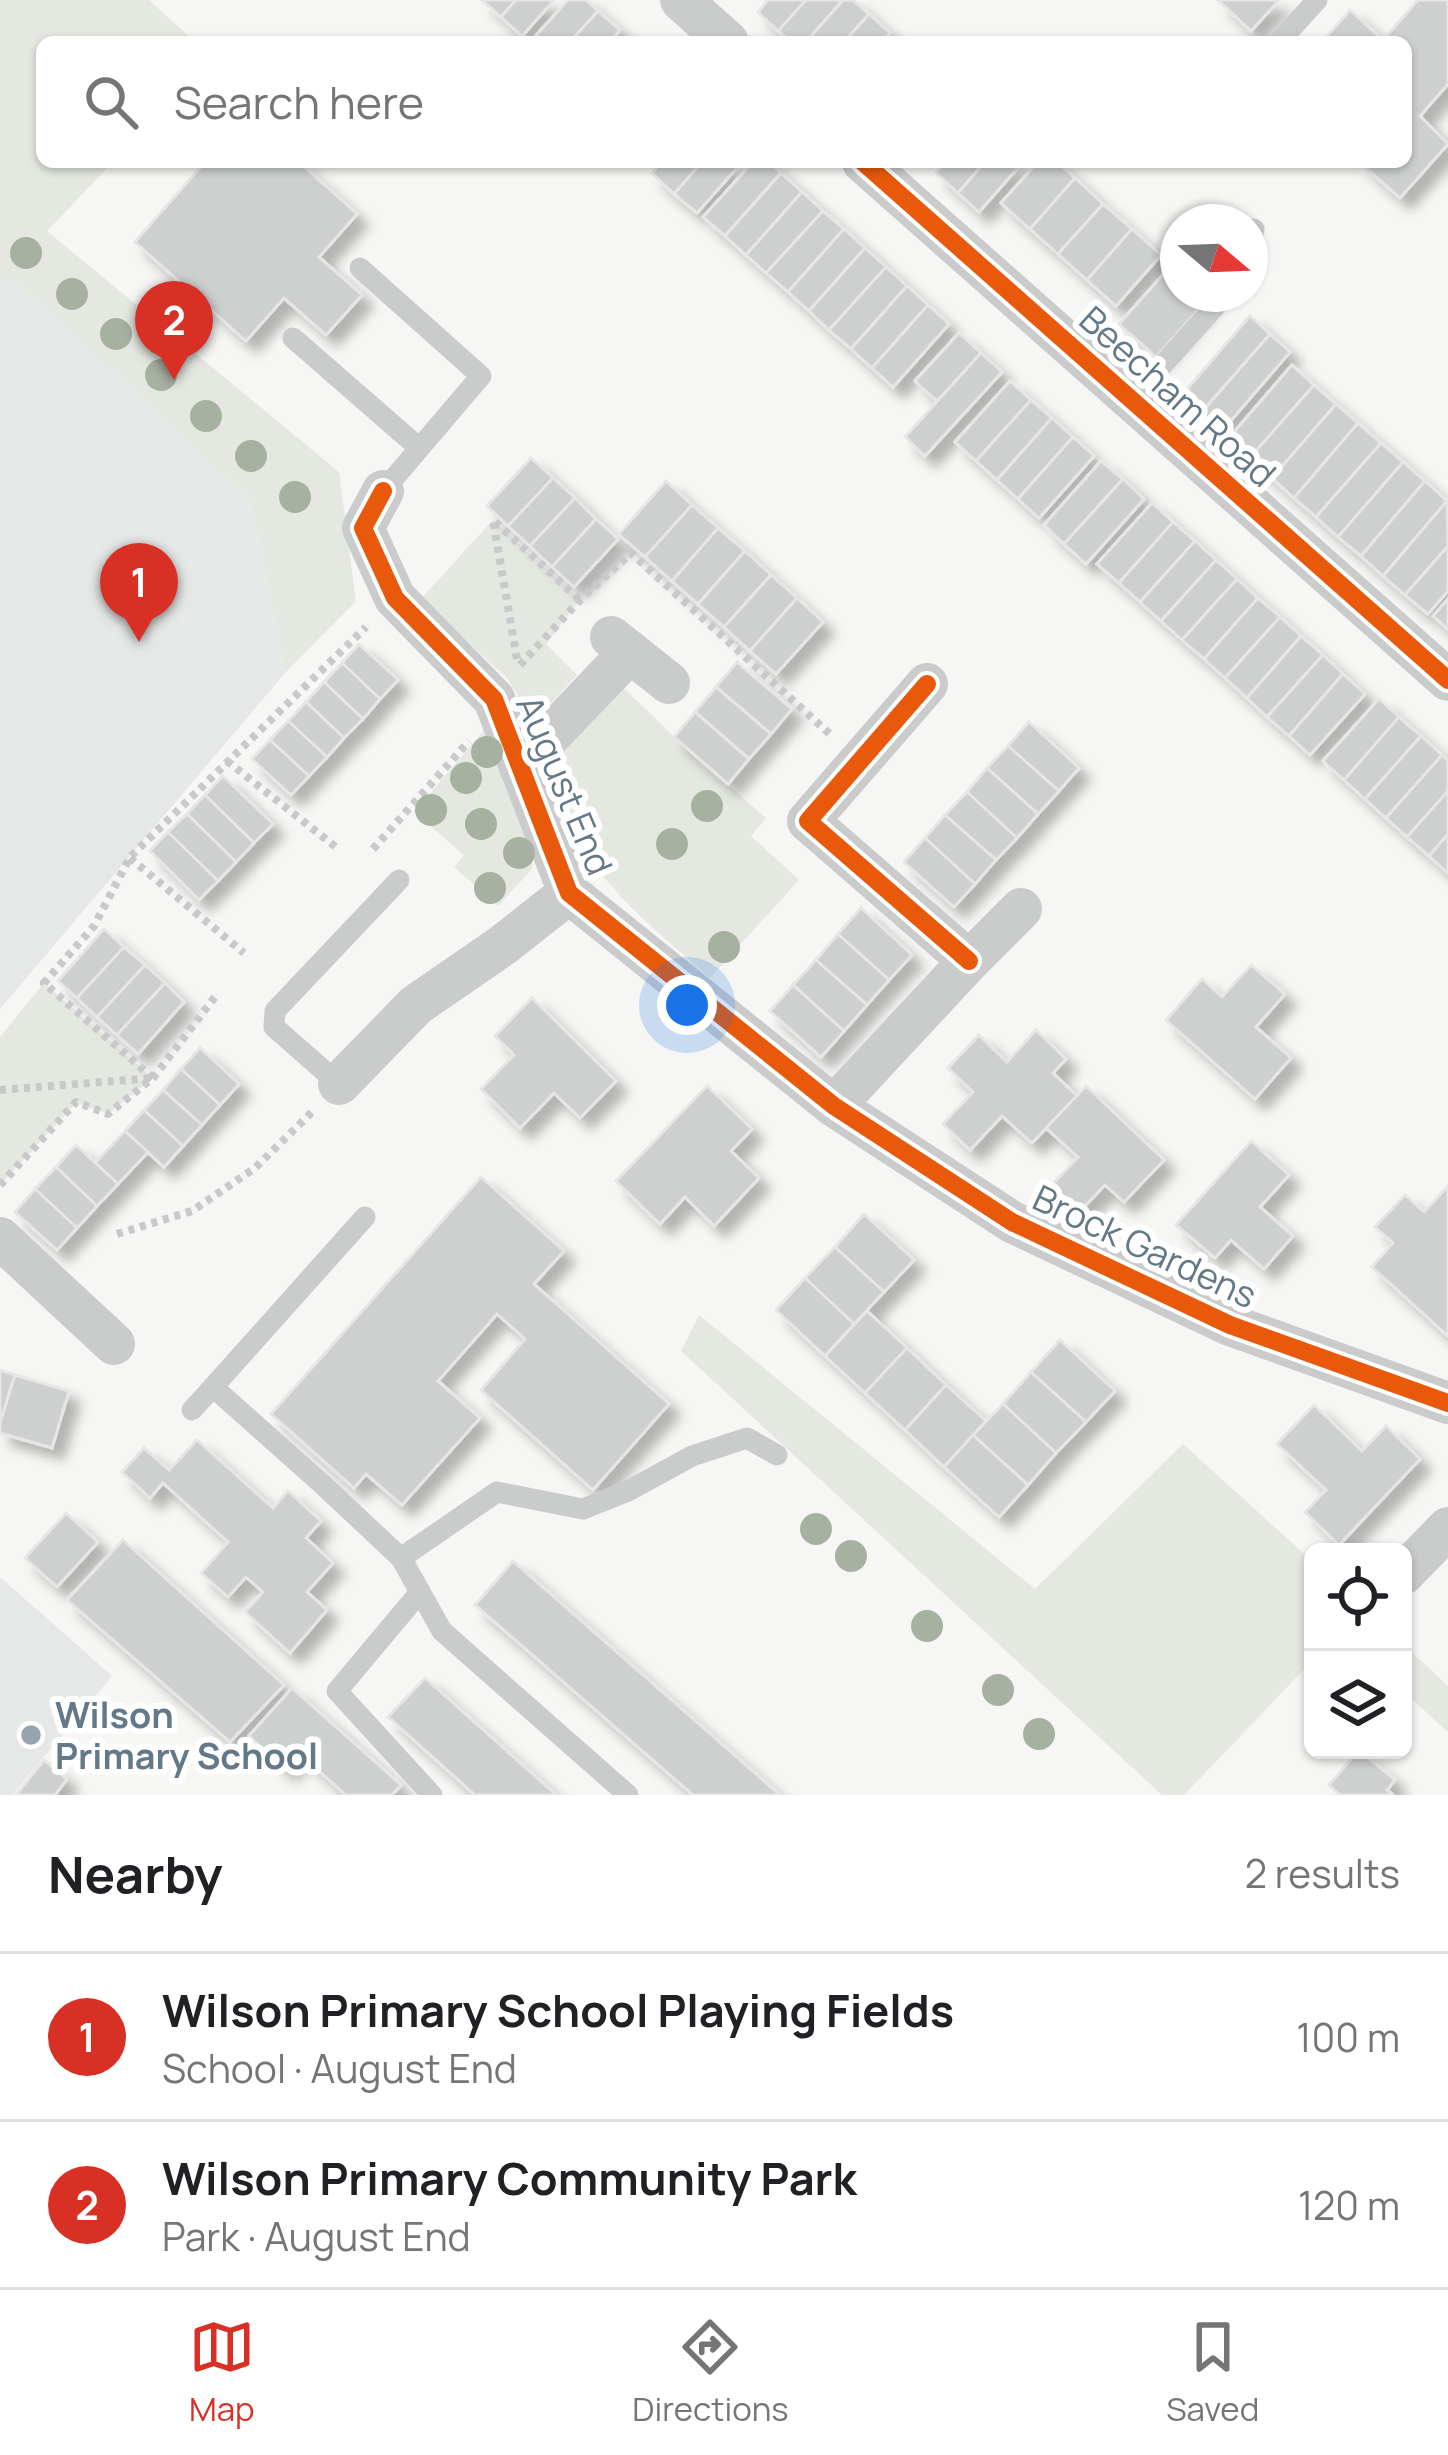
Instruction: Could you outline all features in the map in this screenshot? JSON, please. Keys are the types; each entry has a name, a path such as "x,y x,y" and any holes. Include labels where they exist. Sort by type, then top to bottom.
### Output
{"street":[{"path":"681,0 721,36"},
{"name":"Beecham Road","path":"870,168 1448,680"},
{"name":"August End","path":"383,491 363,528 395,598 494,699 569,892 835,1106"},
{"name":"August End","path":"520,767 620,644 669,683"},
{"path":"927,684 808,821 968,961"},
{"name":"August End","path":"339,1084 416,1005 569,892"},
{"path":"835,1106 1021,909"},
{"name":"Brock Gardens","path":"835,1106 1031,1232 1230,1325 1448,1403"},
{"path":"0,1238 115,1344"},
{"path":"1412,1565 1448,1528"}],"lane":[{"path":"1285,36 1317,0"},
{"path":"360,268 481,376 383,491"},
{"path":"1132,399 1210,312"},
{"path":"293,338 418,448"},
{"path":"339,1084 274,1028 274,1010 399,880"},
{"path":"192,1410 365,1217"},
{"path":"212,1387 401,1558 442,1631 628,1795"},
{"path":"401,1558 497,1492 583,1509 692,1456 747,1438 777,1455"},
{"path":"420,1592 337,1691 432,1795"}],"path":[{"path":"518,667 493,520 580,600"},
{"path":"153,1078 44,982 94,926 130,857 395,598"},
{"path":"373,850 498,708"},
{"path":"226,761 337,848"},
{"path":"130,857 244,953"},
{"path":"0,1185 76,1102 108,1114 153,1078 218,993"},
{"path":"0,1090 153,1078"},
{"path":"117,1234 191,1211 255,1168 339,1084"}],"shaded area":[{"path":"0,0 149,0 188,36 36,36 36,168 107,168 47,231 339,472 356,601 285,673 250,501 11,277 0,288"},
{"path":"11,276 250,501 285,673 0,1009 0,288"},
{"path":"493,520 580,600 546,644 577,675 551,703 521,701 507,678 421,599"},
{"path":"621,685 766,818 751,836 799,880 710,978 600,872 569,820 560,791 555,766 558,753 582,721"},
{"path":"493,720 533,840 532,869 498,906 454,867 464,855 414,812"},
{"path":"44,983 153,1078 108,1114 76,1103 0,1185 0,1037"},
{"path":"699,1315 1035,1589 1183,1444 1304,1554 1304,1669 1184,1795 1162,1795 681,1351"},
{"name":"Wilson Primary School","path":"0,1577 112,1676 12,1795 0,1795"},
{"path":"1412,1652 1448,1686 1448,1732 1412,1699"}],"building":[{"path":"482,0 516,0 501,17"},
{"path":"516,0 554,0 522,36 501,17"},
{"path":"568,0 586,0 598,11 575,36 535,36"},
{"path":"768,0 806,0 778,31 758,12"},
{"path":"806,0 843,0 811,36 784,36 778,31"},
{"path":"843,0 853,0 869,14 849,36 811,36"},
{"path":"1218,0 1279,0 1251,31"},
{"path":"1418,0 1448,0 1448,84 1420,116 1448,144 1400,198 1366,168 1412,168 1412,36 1386,36"},
{"path":"1350,10 1379,36 1327,36"},
{"path":"598,11 620,30 615,36 575,36"},
{"path":"869,14 890,33 887,36 849,36"},
{"path":"200,168 306,168 357,214 319,257 362,295 326,335 284,298 246,341 135,242"},
{"path":"657,168 697,168 674,194 652,173"},
{"path":"697,168 737,168 697,213 674,194"},
{"path":"748,168 776,168 781,173 725,236 703,217"},
{"path":"941,168 980,168 958,193 936,173"},
{"path":"980,168 1018,168 979,212 958,193"},
{"path":"1033,168 1064,168 1075,178 1030,229 1001,203"},
{"path":"781,173 802,192 746,255 725,236"},
{"path":"1075,178 1103,204 1058,254 1030,229"},
{"path":"802,192 823,211 766,273 746,255"},
{"path":"1103,204 1132,229 1087,280 1058,254"},
{"path":"823,211 844,229 788,292 766,273"},
{"path":"844,229 865,248 809,311 788,292"},
{"path":"1132,229 1160,254 1116,306 1087,280"},
{"path":"865,248 886,267 829,330 809,311"},
{"path":"886,267 907,286 851,349 829,330"},
{"path":"1160,278 1160,312 1196,312 1156,357 1119,324"},
{"path":"907,286 928,305 872,368 851,349"},
{"path":"928,305 949,324 893,387 872,368"},
{"path":"1250,316 1270,334 1201,413 1181,396"},
{"path":"959,333 981,353 937,401 915,381"},
{"path":"1270,334 1290,352 1222,431 1201,413"},
{"path":"981,353 1002,372 925,456 905,437"},
{"path":"1292,365 1314,385 1249,459 1227,440"},
{"path":"1010,381 1031,400 976,461 955,442"},
{"path":"1314,385 1336,404 1272,478 1249,459"},
{"path":"1031,400 1052,418 997,480 976,461"},
{"path":"1336,404 1358,423 1294,498 1272,478"},
{"path":"1052,418 1073,437 1018,499 997,480"},
{"path":"1358,423 1381,443 1316,517 1294,498"},
{"path":"1073,437 1094,456 1039,518 1018,499"},
{"path":"1381,443 1403,462 1338,537 1316,517"},
{"path":"531,458 553,478 508,526 487,506"},
{"path":"1101,461 1123,479 1064,544 1044,525"},
{"path":"1403,462 1425,481 1361,556 1338,537"},
{"path":"553,478 575,498 530,546 508,526"},
{"path":"1123,479 1144,499 1086,564 1064,544"},
{"path":"666,481 692,505 645,557 619,534"},
{"path":"1425,481 1447,501 1383,576 1361,556"},
{"path":"575,498 596,519 552,567 530,546"},
{"path":"1447,501 1448,546 1405,595 1383,576"},
{"path":"1152,503 1173,522 1119,583 1097,564"},
{"path":"692,505 718,528 672,581 645,557"},
{"path":"596,519 618,539 574,587 552,567"},
{"path":"1173,522 1195,541 1140,602 1119,583"},
{"path":"718,528 745,551 698,604 672,581"},
{"path":"1195,541 1216,560 1161,621 1140,602"},
{"path":"1448,546 1448,591 1428,614 1405,595"},
{"path":"745,551 771,575 724,627 698,604"},
{"path":"1216,560 1237,579 1182,640 1161,621"},
{"path":"771,575 797,598 750,651 724,627"},
{"path":"1237,579 1258,598 1204,659 1182,640"},
{"path":"797,598 823,622 776,674 750,651"},
{"path":"1258,598 1280,617 1225,678 1204,659"},
{"path":"1448,599 1448,629 1433,616"},
{"path":"1280,617 1301,636 1247,698 1225,678"},
{"path":"1301,636 1323,655 1267,717 1247,698"},
{"path":"359,644 398,680 380,699 342,663"},
{"path":"1323,655 1343,674 1289,736 1267,717"},
{"path":"737,662 792,709 771,734 716,687"},
{"path":"342,663 380,699 363,719 324,682"},
{"path":"1343,674 1365,694 1310,755 1289,736"},
{"path":"324,682 363,719 344,738 306,702"},
{"path":"716,687 771,734 749,759 695,712"},
{"path":"1379,699 1399,717 1344,780 1323,761"},
{"path":"306,702 344,738 327,757 288,721"},
{"path":"695,712 749,759 728,784 674,737"},
{"path":"1399,717 1421,736 1365,799 1344,780"},
{"path":"288,721 327,757 309,776 270,740"},
{"path":"1029,722 1079,768 1059,791 1008,746"},
{"path":"1421,736 1442,755 1386,818 1365,799"},
{"path":"270,740 309,776 291,795 252,759"},
{"path":"1008,746 1059,791 1038,814 987,768"},
{"path":"1442,755 1448,761 1448,791 1407,837 1386,818"},
{"path":"987,768 1038,814 1017,838 967,792"},
{"path":"223,776 273,824 254,843 205,795"},
{"path":"1448,791 1448,834 1429,856 1407,837"},
{"path":"967,792 1017,838 996,860 945,815"},
{"path":"205,795 254,843 236,862 187,814"},
{"path":"187,814 236,862 218,881 168,832"},
{"path":"945,815 996,860 975,884 925,838"},
{"path":"168,832 218,881 199,900 150,851"},
{"path":"1448,834 1448,873 1429,856"},
{"path":"925,838 975,884 954,907 904,862"},
{"path":"861,908 912,955 889,980 838,934"},
{"path":"104,929 124,947 77,998 58,981"},
{"path":"838,934 889,980 867,1005 816,960"},
{"path":"124,947 145,965 97,1017 77,998"},
{"path":"816,960 867,1005 844,1031 793,985"},
{"path":"145,965 165,983 117,1035 97,1017"},
{"path":"1251,965 1285,994 1256,1027 1291,1058 1255,1099 1166,1020 1202,979 1222,997"},
{"path":"165,983 184,1002 138,1054 117,1035"},
{"path":"793,985 844,1031 821,1057 770,1011"},
{"path":"532,998 616,1081 580,1118 554,1093 520,1128 481,1089 514,1055 495,1036"},
{"path":"1036,1030 1066,1059 1053,1073 1077,1096 1032,1143 1002,1116 970,1150 943,1124 973,1092 948,1068 979,1035 1007,1062"},
{"path":"200,1048 239,1084 220,1105 181,1069"},
{"path":"181,1069 220,1105 202,1125 163,1090"},
{"path":"707,1086 752,1129 731,1151 759,1178 714,1226 685,1197 660,1224 616,1181"},
{"path":"1086,1086 1164,1160 1124,1202 1105,1185 1079,1212 1051,1186 1078,1157 1046,1128"},
{"path":"163,1090 202,1125 183,1146 144,1110"},
{"path":"144,1110 183,1146 164,1167 125,1131"},
{"path":"125,1131 148,1152 118,1184 95,1163"},
{"path":"1251,1141 1289,1175 1260,1207 1293,1236 1264,1269 1231,1240 1215,1258 1176,1225"},
{"path":"76,1145 118,1184 97,1206 56,1167"},
{"path":"56,1167 97,1206 77,1228 35,1189"},
{"path":"481,1177 564,1251 534,1284 669,1404 593,1490 481,1390 525,1339 497,1314 438,1381 480,1418 402,1505 366,1474 354,1488 271,1414"},
{"path":"1448,1186 1448,1336 1372,1267 1393,1243 1375,1227 1405,1195 1424,1212"},
{"path":"35,1189 77,1228 57,1250 15,1212"},
{"path":"864,1214 914,1260 884,1292 835,1247"},
{"path":"835,1247 884,1292 854,1324 805,1278"},
{"path":"805,1278 854,1324 825,1356 776,1310"},
{"path":"867,1311 907,1348 865,1393 825,1356"},
{"path":"1060,1340 1115,1391 1086,1422 1031,1372"},
{"path":"907,1348 946,1385 905,1430 865,1393"},
{"path":"0,1370 15,1375 0,1423"},
{"path":"1031,1372 1086,1422 1056,1453 1003,1404"},
{"path":"15,1375 69,1391 52,1448 0,1433"},
{"path":"946,1385 986,1421 944,1467 905,1430"},
{"path":"1003,1404 1056,1453 1028,1485 973,1435"},
{"path":"1314,1405 1362,1451 1386,1426 1420,1459 1337,1543 1305,1512 1326,1490 1277,1444"},
{"path":"973,1435 1028,1485 999,1517 944,1467"},
{"path":"197,1440 273,1508 288,1491 321,1521 306,1538 333,1563 307,1592 327,1610 290,1653 245,1612 263,1592 246,1577 228,1597 201,1573 228,1542 163,1483 150,1498 122,1472 144,1448 169,1470"},
{"path":"66,1513 98,1542 57,1587 25,1558"},
{"path":"123,1540 284,1685 230,1742 67,1600"},
{"path":"513,1561 780,1795 693,1795 475,1605"},
{"path":"425,1678 556,1795 475,1795 388,1717"},
{"path":"292,1688 401,1785 392,1795 346,1795 300,1754 285,1770 249,1736"},
{"path":"1351,1759 1370,1759 1395,1780 1387,1790 1393,1795 1340,1795 1329,1785"},
{"path":"44,1760 67,1779 55,1795 16,1795"}],"cycle path":[{"path":"870,168 1448,680"},
{"path":"383,491 363,528 395,598 494,699 569,893 834,1106 1012,1222 1230,1325 1448,1403"},
{"path":"927,684 808,821 969,961"}],"place":[{"name":"Wilson Primary Community Park","path":"174,380"},
{"name":"Wilson Primary School Playing Fields","path":"139,642"},
{"name":"Wilson Primary School","path":"31,1735"}]}
